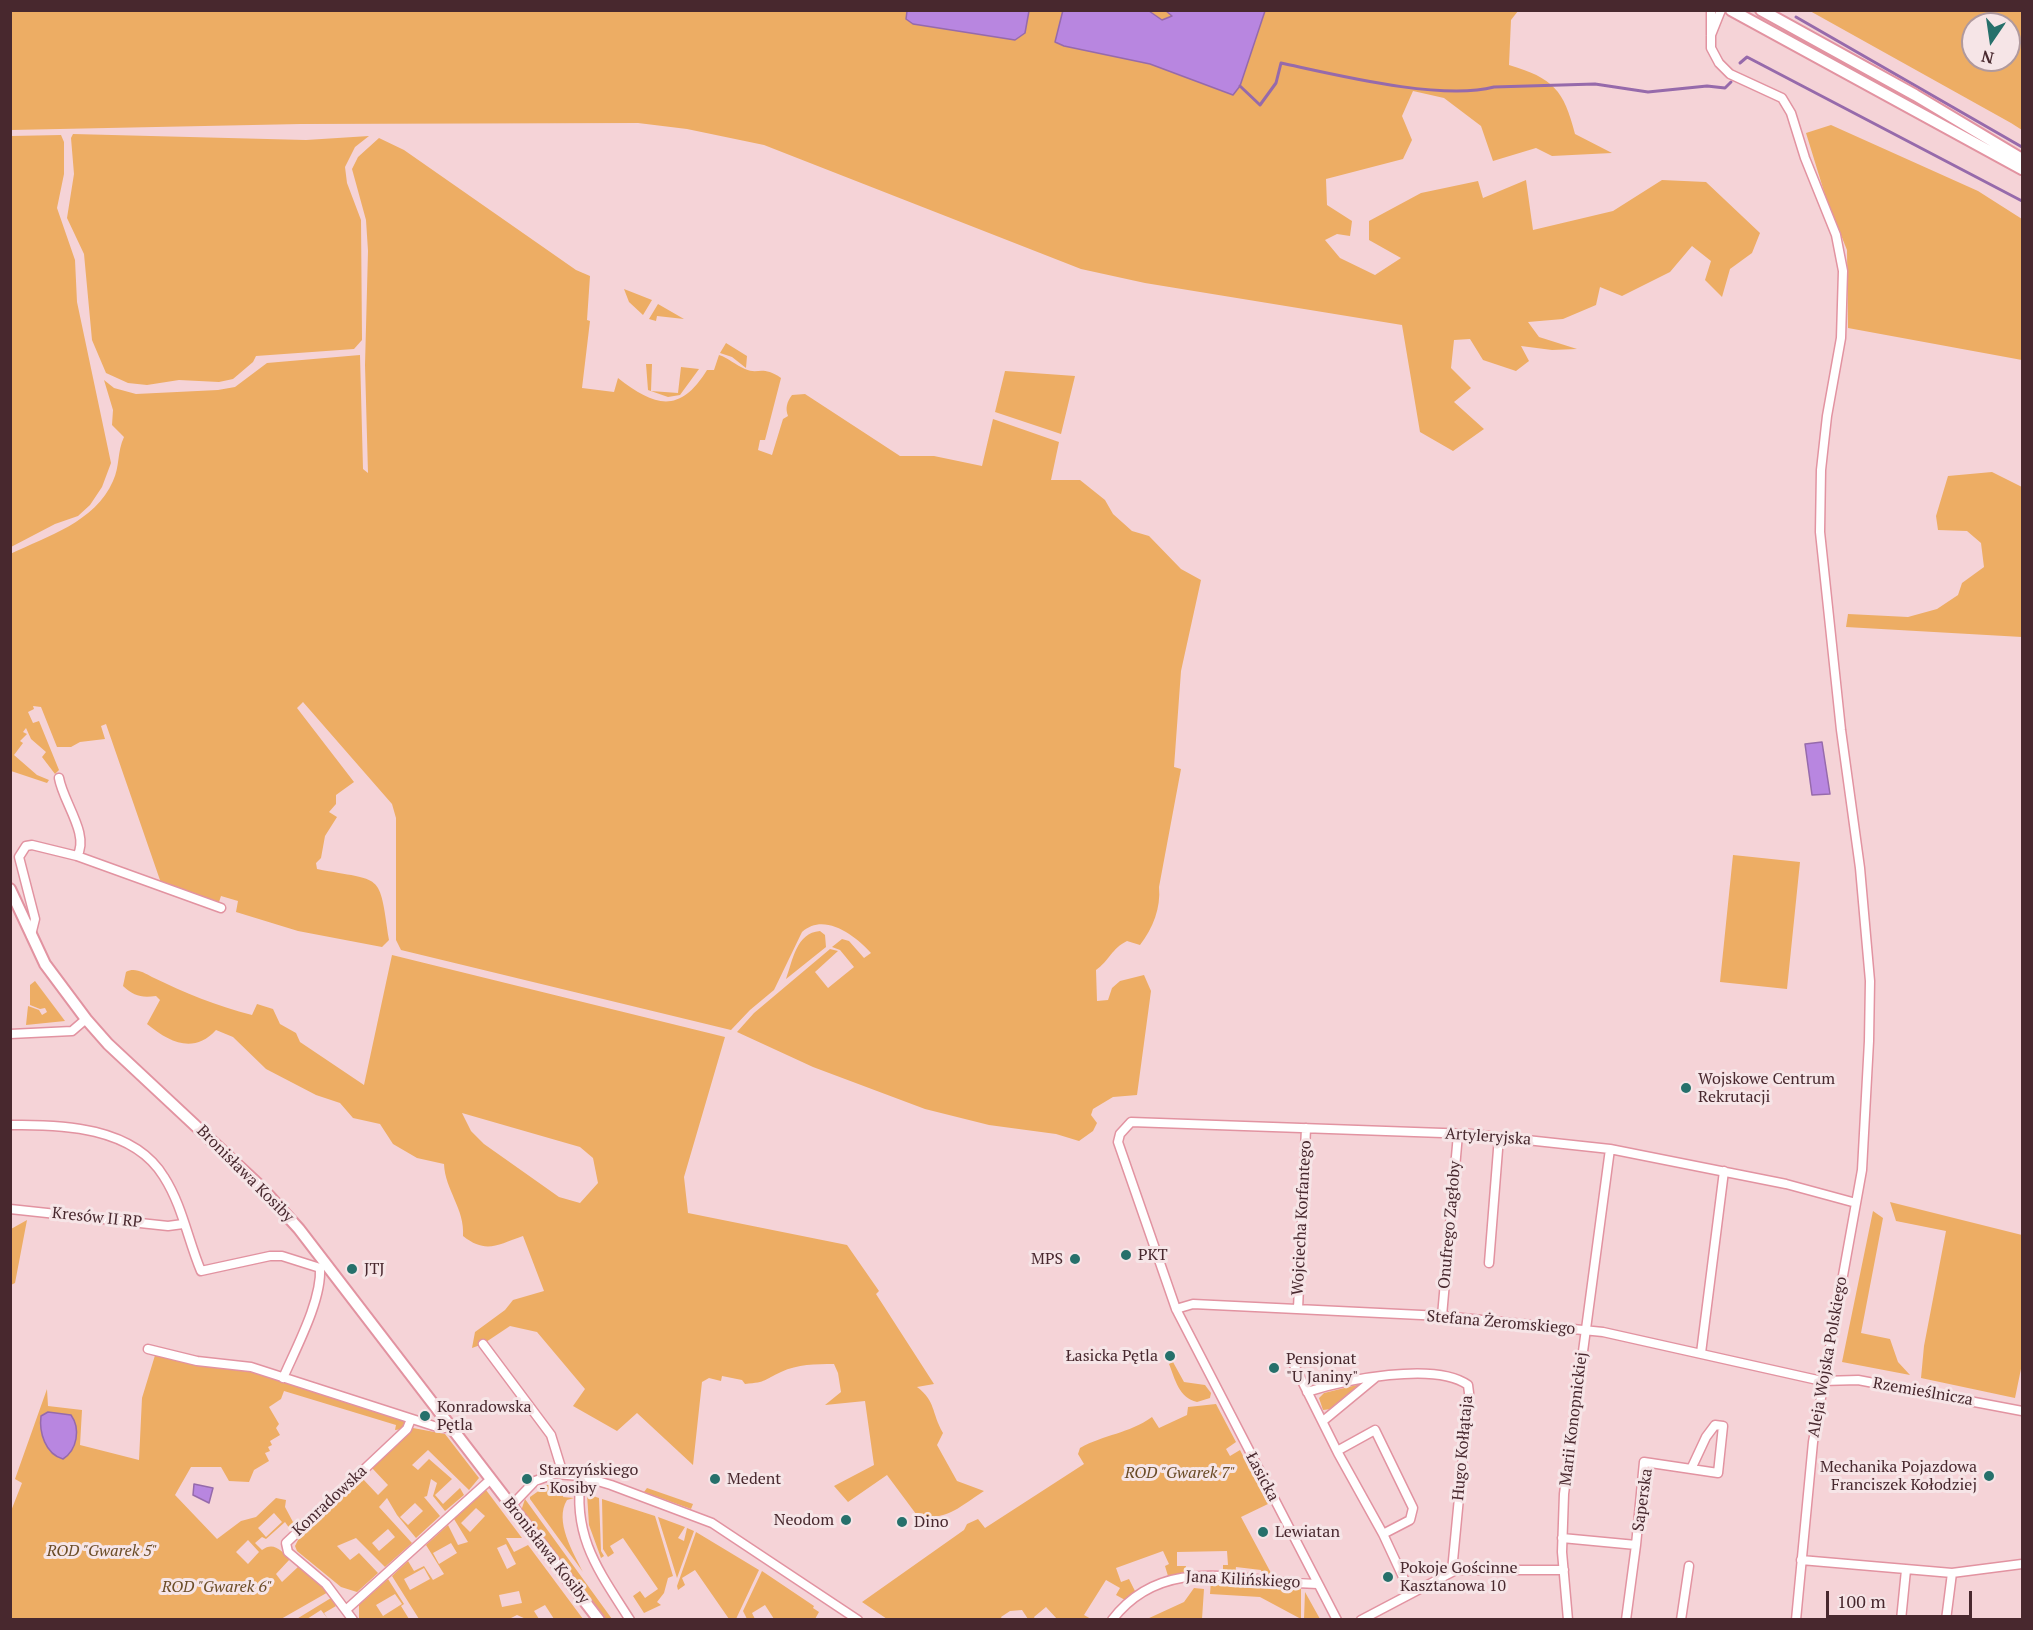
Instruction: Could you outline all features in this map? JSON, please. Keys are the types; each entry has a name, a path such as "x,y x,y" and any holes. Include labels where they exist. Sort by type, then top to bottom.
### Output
{"street":[{"path":"1710,38 1711,10"},
{"path":"1710,38 1721,10"},
{"path":"1731,10 2022,169"},
{"path":"1761,10 1915,95 2022,159"},
{"name":"Aleja Wojska Polskiego","path":"1710,38 1714,55 1730,74 1777,96 1788,105 1841,252 1841,338 1827,416 1821,471 1820,532 1841,730 1860,868 1870,981 1864,1149 1811,1453 1796,1620"},
{"path":"59,778 62,794 80,832 82,844 77,856"},
{"name":"Bronisława Kosiby","path":"31,935 34,919 19,865 21,852 26,846 32,845 77,856 221,908"},
{"name":"Bronisława Kosiby","path":"10,889 45,964 86,1019 108,1044 260,1186 451,1424 599,1620"},
{"path":"10,1034 72,1030 86,1019"},
{"name":"Artyleryjska","path":"1176,1309 1118,1142 1120,1134 1131,1122 1140,1120 1458,1134 1610,1149 1724,1171 1856,1203"},
{"path":"10,1125 68,1126 110,1137 139,1150 165,1177 201,1270 270,1256 282,1256 323,1265 321,1279 304,1330 283,1378"},
{"name":"Wojciecha Korfantego","path":"1298,1309 1306,1128"},
{"name":"Onufrego Zagłoby","path":"1442,1316 1458,1134"},
{"path":"1489,1263 1499,1137"},
{"name":"Marii Konopnickiej","path":"1568,1620 1562,1538 1564,1494 1610,1149"},
{"path":"1701,1353 1724,1171"},
{"name":"Kresów II RP","path":"10,1209 168,1226 183,1224"},
{"name":"Stefana Żeromskiego","path":"1176,1309 1193,1304 1442,1316 1585,1330 1701,1353 1822,1381"},
{"name":"Łasicka","path":"1176,1309 1337,1620"},
{"path":"483,1344 551,1435 563,1474"},
{"path":"148,1349 197,1361 251,1367 411,1419 444,1428 451,1424"},
{"path":"1291,1359 1337,1451 1383,1534 1410,1592"},
{"name":"Hugo Kołłątaja","path":"1307,1392 1353,1380 1390,1374 1447,1376 1468,1384 1452,1571"},
{"path":"1323,1421 1375,1378"},
{"name":"Rzemieślnicza","path":"1822,1381 1858,1380 2022,1411"},
{"name":"Konradowska","path":"353,1620 347,1608 326,1584 288,1552 286,1543 407,1429 411,1419"},
{"name":"Saperska","path":"1626,1620 1644,1462 1692,1467 1718,1473 1723,1426 1715,1425 1706,1437 1692,1467"},
{"path":"1337,1451 1375,1430 1413,1508 1410,1520 1383,1534"},
{"path":"512,1505 536,1481 563,1474 581,1476 657,1501 712,1523 858,1620"},
{"name":"Bronisława Kosiby","path":"581,1476 579,1498 581,1532 591,1557 630,1620"},
{"path":"347,1608 491,1479"},
{"name":"Saperska","path":"1562,1538 1636,1545"},
{"path":"1801,1560 1952,1573 2022,1563"},
{"path":"1681,1620 1689,1566"},
{"path":"1361,1620 1452,1571 1473,1568 1564,1570"},
{"path":"1901,1620 1906,1570"},
{"path":"1946,1620 1952,1573"},
{"name":"Jana Kilińskiego","path":"1112,1620 1137,1594 1175,1577 1206,1576 1317,1584"}],"green space":[{"path":"10,11 1518,11 1511,20 1509,65 1546,81 1561,96 1575,134 1612,153 1552,156 1536,148 1493,161 1481,126 1444,98 1413,91 1402,116 1412,140 1403,159 1326,179 1327,205 1352,221 1350,236 1337,234 1325,240 1340,258 1375,275 1401,258 1369,240 1369,221 1421,193 1478,181 1483,198 1526,180 1533,230 1613,211 1662,180 1706,182 1760,233 1752,253 1730,269 1722,297 1705,280 1711,261 1692,246 1670,272 1622,296 1600,287 1596,305 1563,319 1528,322 1539,337 1577,349 1552,350 1521,346 1529,361 1516,371 1483,360 1470,339 1454,340 1451,368 1471,388 1454,402 1484,429 1453,451 1420,432 1402,325 1145,283 1081,269 764,145 687,129 638,123 301,124 11,130"},
{"path":"1810,11 2022,11 2022,130 2011,123"},
{"path":"1831,125 1978,191 2022,219 2022,360 1848,328 1847,250 1826,198 1806,133"},
{"path":"73,134 306,140 369,136 355,147 345,167 347,183 361,220 362,340 354,349 256,356 253,362 233,379 219,382 179,380 147,385 128,383 106,373 92,340 84,254 67,218 74,174 71,138"},
{"path":"61,135 64,142 64,174 57,208 75,260 77,302 111,463 102,487 90,505 78,516 55,524 11,547 11,136"},
{"path":"379,138 404,150 576,270 590,276 587,320 590,321 582,388 614,392 618,378 631,388 655,400 677,400 697,384 707,370 714,370 719,355 750,371 775,374 781,378 765,440 760,440 758,450 772,455 783,419 788,416 787,405 792,395 805,394 900,456 934,456 982,466 993,419 1059,442 1051,480 1080,480 1105,500 1113,514 1132,531 1149,536 1181,569 1201,580 1181,671 1174,767 1181,769 1159,887 1157,910 1149,932 1140,945 1127,941 1096,970 1097,1001 1108,1000 1112,988 1120,981 1144,975 1151,991 1137,1095 1113,1097 1093,1109 1091,1115 1097,1123 1093,1131 1079,1141 1056,1134 989,1125 925,1109 813,1067 737,1032 754,1013 830,949 838,951 815,972 828,988 854,967 840,950 832,947 842,939 849,941 864,958 871,953 848,933 829,925 811,926 802,932 774,990 731,1030 401,950 396,940 396,818 392,804 303,702 297,708 354,782 336,795 336,804 329,812 337,817 325,836 321,858 316,863 317,869 355,876 374,883 383,901 389,940 382,947 298,931 236,912 238,901 221,896 218,905 161,883 106,724 101,726 105,739 80,742 71,747 57,747 41,707 33,706 34,709 28,712 33,723 39,721 59,770 55,774 42,757 46,752 31,739 26,728 23,732 27,734 20,741 23,743 14,755 37,775 49,780 47,783 11,771 10,554 55,534 83,517 105,495 113,481 124,437 112,425 113,410 104,380 114,388 136,394 218,390 235,387 267,363 360,355 363,469 368,473 365,365 368,251 366,220 352,169 358,157"},
{"path":"624,289 652,300 643,315 629,302"},
{"path":"658,304 684,319 657,316 656,321 649,319"},
{"path":"726,343 747,356 746,368 732,357 720,353"},
{"path":"646,364 652,364 651,391 678,393 681,367 699,369 680,395 668,397 648,390"},
{"path":"1005,371 1075,376 1061,434 995,412"},
{"path":"1992,472 2022,487 2022,637 1846,627 1848,614 1908,617 1937,609 1958,595 1962,583 1984,567 1981,543 1967,531 1938,530 1936,516 1948,476"},
{"path":"1733,855 1800,862 1787,989 1720,982"},
{"path":"820,931 825,935 826,947 786,979 801,942 812,933"},
{"path":"392,955 725,1037 684,1177 688,1213 847,1245 879,1291 876,1294 934,1384 917,1387 930,1402 943,1433 937,1445 957,1481 984,1491 947,1514 919,1518 887,1475 848,1502 834,1486 874,1465 865,1401 825,1405 841,1392 834,1364 794,1367 765,1380 745,1384 742,1380 722,1376 721,1381 709,1378 702,1382 693,1465 637,1413 617,1431 573,1406 585,1389 537,1332 510,1326 483,1344 472,1348 475,1332 505,1310 513,1300 544,1291 523,1236 492,1246 471,1242 463,1236 461,1217 444,1164 417,1158 393,1144 380,1124 353,1118 340,1103 316,1095 266,1069 233,1037 216,1030 208,1037 191,1044 173,1041 164,1036 147,1024 160,1000 156,996 138,996 123,986 126,972 139,971 201,999 252,1015 257,1004 273,1009 280,1024 296,1033 300,1042 364,1085","holes":["462,1113 580,1147 593,1158 598,1183 580,1203 559,1197 484,1144 471,1131"]},
{"path":"35,981 65,1021 26,1025 28,1006 39,1010 42,1015 47,1012 45,1008 40,1009 30,1005 30,985"},
{"path":"1890,1202 2022,1235 2022,1364 2015,1398 1921,1378 1924,1346 1946,1231 1896,1221"},
{"path":"1873,1211 1883,1218 1861,1333 1890,1339 1898,1362 1910,1375 1842,1362"},
{"path":"27,1220 15,1283 11,1285 11,1229"},
{"path":"156,1352 251,1369 405,1421 403,1429 395,1430 396,1425 284,1391 281,1399 269,1407 279,1424 276,1428 280,1435 270,1441 272,1445 268,1447 270,1451 265,1453 269,1461 254,1470 249,1482 229,1481 221,1467 191,1467 175,1495 217,1539 241,1521 256,1517 276,1498 286,1500 285,1507 293,1522 301,1519 301,1526 292,1532 285,1522 266,1539 262,1537 255,1543 262,1550 270,1546 277,1548 290,1559 276,1574 282,1582 299,1566 330,1591 281,1619 11,1620 11,1511 22,1483 15,1479 47,1389 48,1406 82,1410 80,1445 139,1460 142,1398","holes":["274,1513 282,1522 266,1537 258,1528","248,1540 259,1552 248,1564 236,1552"]},
{"path":"1173,1362 1184,1382 1205,1385 1211,1393 1210,1398 1197,1402 1186,1396 1178,1387 1169,1364"},
{"path":"1361,1384 1331,1409 1323,1410 1319,1398 1324,1393"},
{"name":"ROD \"Gwarek 7\"","path":"1216,1404 1236,1442 1226,1449 1230,1456 1240,1450 1268,1504 1241,1517 1271,1573 1262,1576 1261,1570 1236,1567 1235,1575 1223,1573 1223,1565 1228,1565 1227,1551 1177,1552 1177,1566 1186,1566 1185,1572 1168,1576 1165,1566 1169,1564 1163,1551 1116,1568 1121,1582 1129,1579 1135,1591 1125,1600 1116,1595 1120,1588 1106,1580 1084,1615 1091,1619 1057,1619 1046,1607 1034,1617 1035,1619 1028,1619 1022,1610 1010,1611 1001,1617 1002,1619 887,1619 862,1602 964,1530 967,1524 978,1519 985,1528 1084,1464 1078,1454 1080,1448 1134,1427 1152,1417 1159,1428 1187,1415 1188,1407"},
{"path":"413,1428 445,1434 479,1478 469,1490 428,1450 412,1465 418,1470 429,1459 452,1479 435,1495 443,1504 460,1488 464,1495 445,1511 433,1496 437,1483 431,1479 427,1496 424,1497 440,1516 416,1538 397,1515 387,1498 379,1507 412,1543 385,1567 356,1538 337,1546 350,1560 359,1553 378,1573 357,1592 341,1587 297,1551 295,1546 298,1540 362,1478 378,1495 388,1485 372,1468","holes":["415,1503 423,1511 408,1525 400,1517","388,1529 395,1537 379,1551 372,1543"]},
{"path":"565,1483 563,1497 574,1498 567,1500 564,1508 564,1527 570,1546 583,1572 530,1499 547,1485"},
{"path":"647,1488 693,1504 691,1509 644,1492"},
{"path":"486,1490 522,1538 506,1538 514,1552 528,1545 583,1619 554,1619 545,1605 534,1611 539,1619 526,1619 517,1615 507,1620 419,1619 392,1576 408,1561 414,1571 424,1566 433,1580 444,1574 426,1545 448,1525 458,1545 468,1542 454,1519","holes":["476,1508 485,1516 470,1532 461,1523","451,1543 457,1553 439,1564 433,1553","506,1544 516,1564 507,1569 497,1548","424,1568 430,1579 410,1590 404,1579","519,1591 522,1603 502,1607 499,1595"]},
{"path":"587,1494 599,1498 601,1551 604,1556 601,1558 589,1525"},
{"path":"525,1499 612,1619 604,1619 521,1511"},
{"path":"602,1499 655,1516 673,1576 668,1578 664,1593 657,1602 661,1605 644,1613 633,1596 640,1591 645,1598 658,1589 623,1538 610,1546 614,1553 608,1557 603,1549"},
{"path":"658,1517 685,1527 678,1538 684,1541 687,1528 694,1531 677,1578"},
{"path":"696,1532 759,1570 736,1619 729,1619 695,1570 682,1578 685,1585 678,1590 677,1586"},
{"path":"762,1571 814,1606 813,1608 819,1612 815,1619 774,1619 765,1605 752,1613 755,1619 747,1619 743,1611"},
{"path":"388,1579 404,1604 401,1606 409,1619 359,1619 359,1605","holes":["395,1594 402,1604 383,1616 376,1605"]},
{"path":"1211,1581 1301,1589 1301,1619 1260,1597 1210,1594"},
{"path":"1194,1588 1204,1589 1202,1619 1147,1619 1184,1602"},
{"path":"1305,1592 1320,1619 1304,1619"},
{"path":"331,1598 336,1606 324,1613 328,1619 321,1610 307,1619 295,1620"}],"shaded area":[{"path":"907,10 1029,11 1025,33 1015,40 913,24 906,19"},
{"path":"1063,10 1149,11 1162,20 1172,16 1166,11 1265,11 1240,86 1233,95 1150,64 1064,46 1055,42"},
{"path":"1822,742 1830,794 1812,795 1805,744"},
{"path":"48,1412 71,1415 76,1427 76,1439 72,1450 63,1459 52,1452 44,1442 41,1416"},
{"path":"194,1484 213,1488 209,1503 193,1495"}],"waterway":[{"path":"1796,17 2022,147"},
{"path":"1740,63 1747,57 2022,201"},
{"path":"1240,86 1260,105 1276,83 1281,63 1359,80 1446,91 1595,84 1648,92 1707,86 1725,88 1731,82"}],"place":[{"name":"Wojskowe Centrum Rekrutacji","path":"1686,1088"},
{"name":"PKT","path":"1126,1255"},
{"name":"MPS","path":"1075,1259"},
{"name":"JTJ","path":"352,1269"},
{"name":"Łasicka Pętla","path":"1170,1356"},
{"name":"Pensjonat \"U Janiny\"","path":"1274,1368"},
{"name":"Konradowska Pętla","path":"425,1416"},
{"name":"Mechanika Pojazdowa Franciszek Kołodziej","path":"1989,1476"},
{"name":"Starzyńskiego - Kosiby","path":"527,1479"},
{"name":"Medent","path":"715,1479"},
{"name":"Neodom","path":"846,1520"},
{"name":"Dino","path":"902,1522"},
{"name":"Lewiatan","path":"1263,1532"},
{"name":"Pokoje Gościnne Kasztanowa 10","path":"1388,1577"}],"park label":[{"name":"ROD \"Gwarek 5\"","path":"102,1551"},
{"name":"ROD \"Gwarek 6\"","path":"217,1587"}]}
